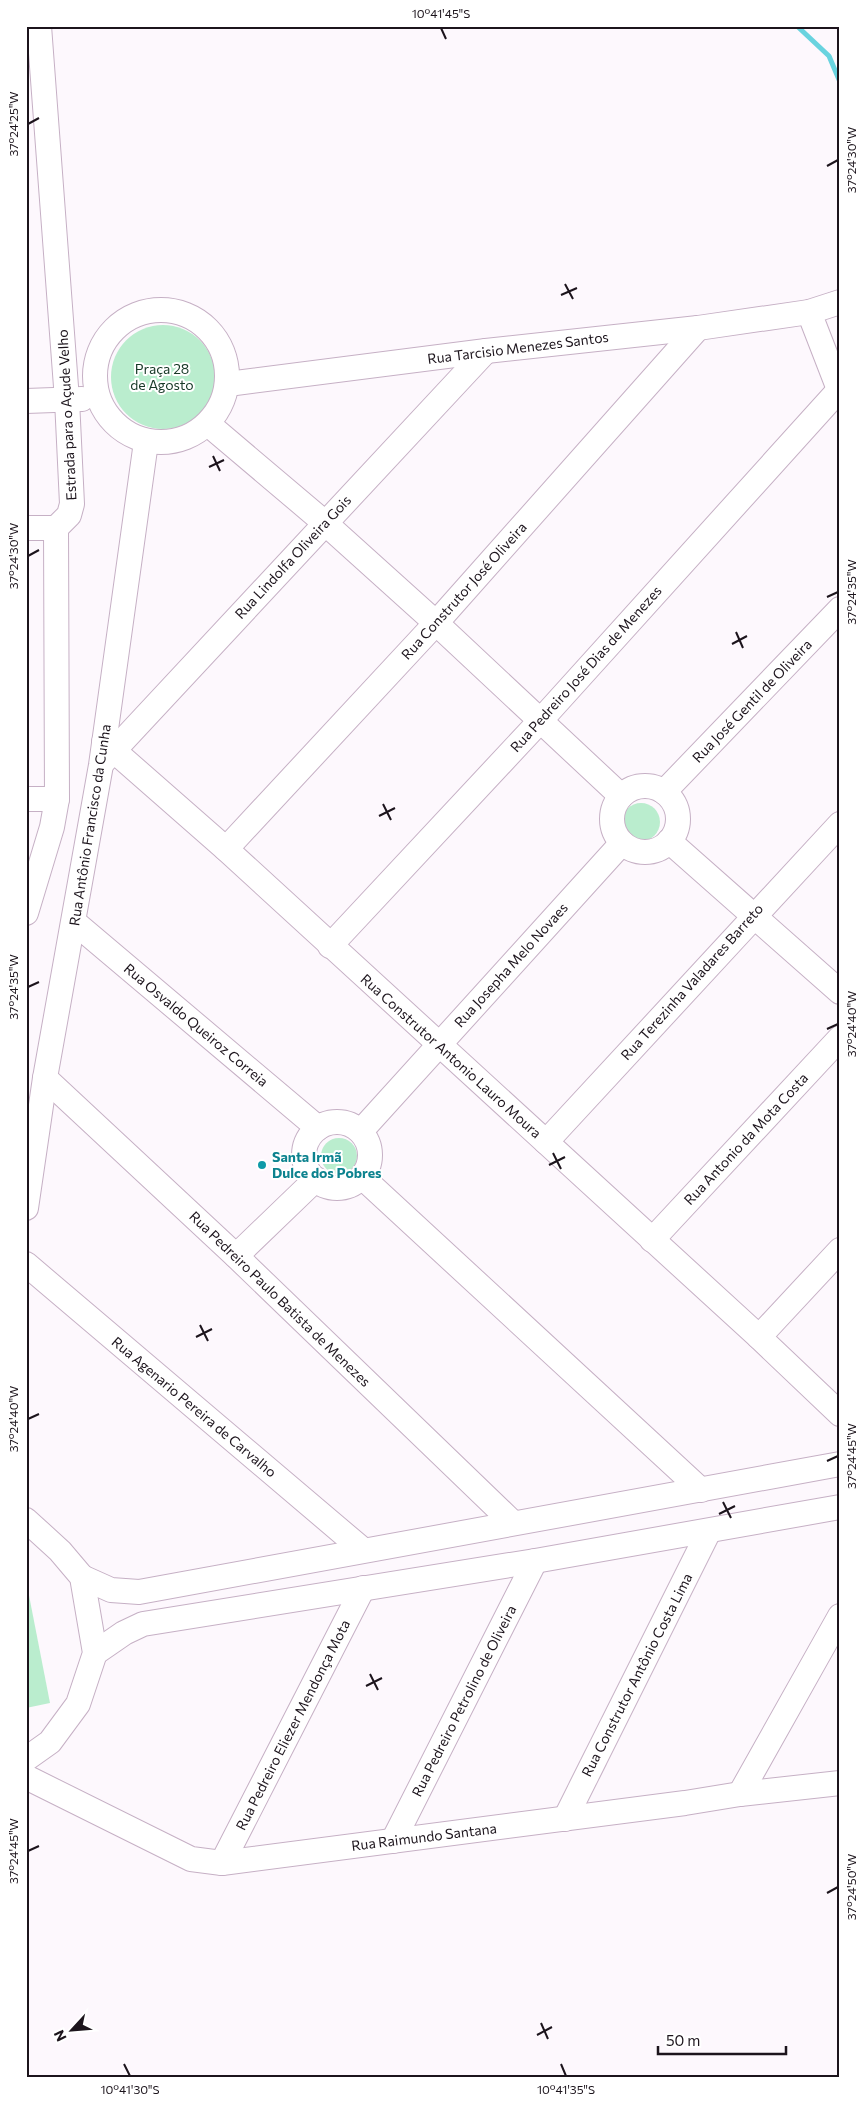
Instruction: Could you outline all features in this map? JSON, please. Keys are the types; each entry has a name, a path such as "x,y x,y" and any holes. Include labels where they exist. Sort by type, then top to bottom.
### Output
{"street":[{"name":"Estrada para o Açude Velho","path":"39,26 67,400 72,504 69,515 56,528"},
{"name":"Rua Tarcisio Menezes Santos","path":"228,384 698,328 809,312 840,302"},
{"path":"165,309 186,314 204,326 218,342 226,362 228,384 221,406 208,424 190,437 168,443 146,442 116,426 105,412 98,397 94,376 98,354 108,336 130,318 144,312 165,309"},
{"path":"809,312 839,391"},
{"name":"Rua Construtor José Oliveira","path":"226,849 436,623 698,328"},
{"name":"Rua Lindolfa Oliveira Gois","path":"106,752 486,352"},
{"name":"Rua Pedreiro José Dias de Menezes","path":"330,946 541,720 839,391"},
{"path":"26,401 98,397"},
{"path":"208,424 325,523 436,623 621,796"},
{"name":"Rua Antônio Francisco da Cunha","path":"26,1208 45,1078 106,752 146,442"},
{"path":"26,528 56,528 57,799 52,827 26,913"},
{"name":"Rua José Gentil de Oliveira","path":"664,792 840,609"},
{"name":"Rua Construtor Antonio Lauro Moura","path":"106,752 226,849 759,1337 840,1414"},
{"path":"637,787 655,788 664,792 675,806 677,816 674,833 669,841 661,848 652,852 641,852 631,849 622,843 616,835 612,815 615,805 621,796 637,787"},
{"path":"26,800 57,799"},
{"name":"Rua Terezinha Valadares Barreto","path":"546,1142 840,824"},
{"path":"669,841 840,992"},
{"name":"Rua Josepha Melo Novaes","path":"361,1132 622,843"},
{"name":"Rua Osvaldo Queiroz Correia","path":"74,922 318,1128"},
{"name":"Rua Antonio da Mota Costa","path":"652,1240 840,1038"},
{"name":"Rua Pedreiro Paulo Batista de Menezes","path":"45,1078 236,1256 512,1522"},
{"path":"335,1122 353,1126 361,1132 370,1149 367,1169 362,1177 344,1187 324,1185 316,1180 306,1163 304,1153 311,1135 318,1128 335,1122"},
{"path":"362,1177 701,1490"},
{"path":"236,1256 316,1180"},
{"path":"759,1337 840,1250"},
{"name":"Rua Agenario Pereira de Carvalho","path":"26,1264 363,1550"},
{"path":"26,1520 60,1551 82,1577 111,1590 139,1592 512,1522 840,1464"},
{"path":"95,1653 124,1632 143,1624 709,1531 840,1507"},
{"name":"Rua Construtor Antônio Costa Lima","path":"565,1819 709,1531"},
{"name":"Rua Pedreiro Petrolino de Oliveira","path":"393,1841 535,1560"},
{"path":"26,1759 50,1742 78,1704 95,1653 82,1577"},
{"name":"Rua Pedreiro Eliezer Mendonça Mota","path":"222,1863 363,1588"},
{"path":"740,1794 832,1643 840,1616"},
{"name":"Rua Raimundo Santana","path":"26,1777 191,1859 222,1863 565,1819 740,1794 840,1783"}],"green space":[{"name":"Praça 28 de Agosto","path":"163,325 183,329 200,340 211,357 215,377 211,397 200,414 183,425 163,429 143,425 126,414 115,397 111,377 115,357 126,340 143,329"},
{"path":"641,803 648,804 654,809 659,815 659,829 654,835 648,840 641,841 634,840 628,835 623,829 622,822 623,815 628,809 634,804"},
{"path":"339,1138 346,1139 352,1143 356,1149 356,1163 352,1169 346,1173 339,1174 332,1173 326,1169 322,1163 321,1156 322,1149 326,1143 332,1139"},
{"path":"26,1580 50,1703 26,1708"}],"waterway":[{"path":"797,26 829,56 840,82"}],"place":[{"name":"Santa Irmã Dulce dos Pobres","path":"262,1165"}]}
